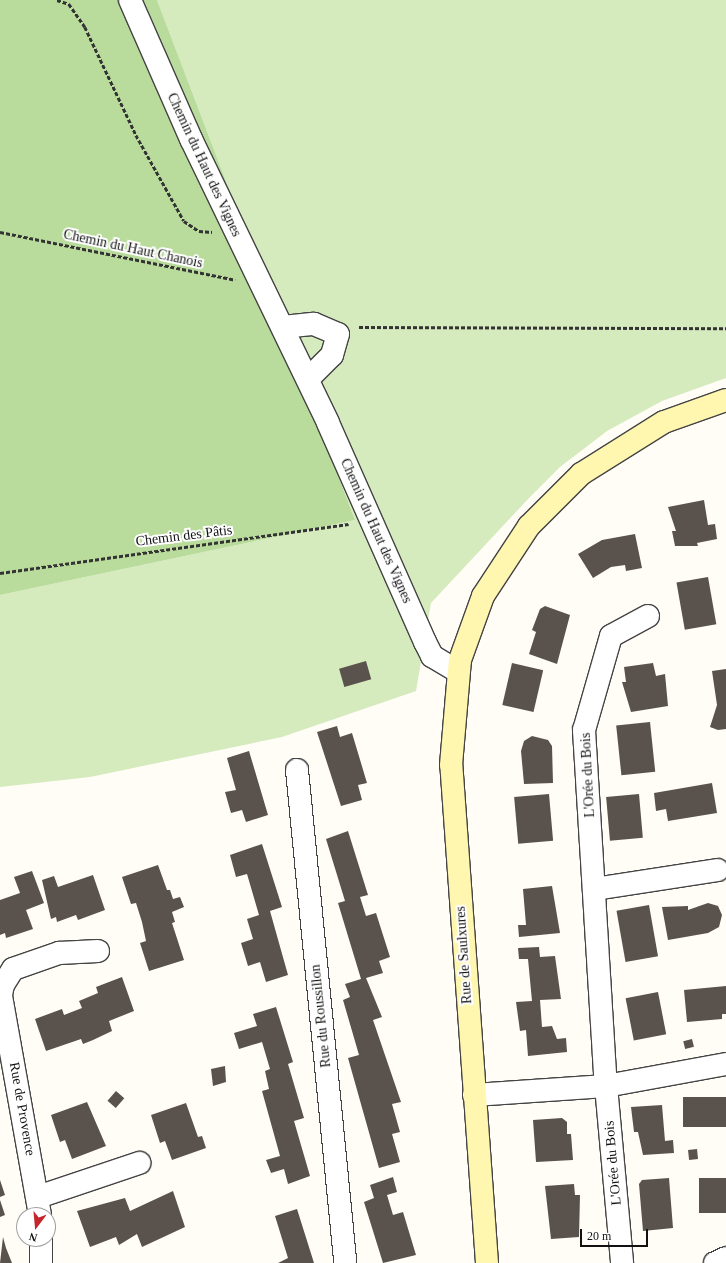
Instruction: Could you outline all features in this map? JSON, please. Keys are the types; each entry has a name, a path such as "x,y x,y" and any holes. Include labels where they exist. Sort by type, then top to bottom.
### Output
{"street":[{"name":"Chemin du Haut des Vignes","path":"130,0 236,234 263,283 308,380 432,656 458,671"},
{"path":"283,327 314,324 338,334 332,355 308,380"},
{"name":"Rue de Saulxures","path":"487,1263 451,765 458,671 464,647 483,596 529,526 581,474 664,422 719,403"},
{"name":"L'Orée du Bois","path":"622,1263 606,1086 595,888 584,730 611,636 648,616"},
{"name":"Rue du Roussillon","path":"298,770 345,1263"},
{"path":"595,888 718,870"},
{"name":"Rue de Provence","path":"98,951 59,953 13,970 3,985 1,995 39,1206 139,1163"},
{"path":"474,1095 606,1086 726,1064"},
{"path":"41,1247 41,1263"},
{"path":"714,1263 726,1258"}],"path":[{"path":"57,0 69,4 85,27 136,135 184,221 199,231 236,234"},
{"name":"Chemin du Haut Chanois","path":"0,232 263,283"},
{"path":"338,334 366,325 726,328"},
{"name":"Chemin des Pâtis","path":"0,573 372,521"}],"green space":[{"path":"0,0 157,0 355,520 0,595"},
{"path":"157,0 726,0 726,378 662,401 607,431 560,467 529,498 431,603 416,691 282,737 90,777 0,787 0,595 355,520"}],"building":[{"path":"704,500 708,525 715,524 717,539 697,543 698,546 675,546 672,531 676,531 668,507"},
{"path":"635,534 642,568 626,571 625,565 611,567 593,578 578,554 602,540"},
{"path":"708,577 716,624 685,630 676,583"},
{"path":"545,606 570,615 557,664 529,654 536,632 532,630 540,609"},
{"path":"366,661 371,679 344,687 339,669"},
{"path":"512,663 543,670 534,712 502,705"},
{"path":"653,663 656,676 665,674 668,706 631,712 622,682 626,682 624,667"},
{"path":"726,669 726,729 718,730 710,727 717,705 712,671"},
{"path":"650,722 655,772 621,775 616,726"},
{"path":"337,726 340,737 352,733 367,783 358,785 362,800 341,806 317,732"},
{"path":"532,736 548,740 552,746 553,783 524,784 521,751 524,741"},
{"path":"249,751 268,815 246,822 242,810 231,813 225,792 236,790 227,758"},
{"path":"712,783 717,813 668,821 666,809 656,811 654,793"},
{"path":"549,794 553,841 518,844 514,797"},
{"path":"639,794 643,838 610,841 606,797"},
{"path":"348,831 368,895 360,897 366,916 376,913 390,957 379,961 383,973 366,978 382,1017 373,1020 401,1102 392,1104 400,1132 392,1134 400,1162 379,1168 348,1058 359,1055 343,1000 350,997 345,984 361,979 338,903 345,901 326,839"},
{"path":"262,844 282,907 270,911 288,975 266,982 260,962 248,966 241,943 253,939 247,919 259,915 247,874 236,877 230,855"},
{"path":"158,865 167,890 170,890 173,899 180,897 184,907 172,912 175,922 172,923 184,960 149,971 140,943 146,941 142,922 136,903 131,904 122,877"},
{"path":"32,871 44,903 26,910 33,929 6,938 5,933 0,935 0,900 20,893 14,877"},
{"path":"93,875 105,910 78,920 76,915 57,922 56,917 51,919 42,880 54,876 58,887"},
{"path":"552,886 560,933 519,937 518,925 526,925 523,889"},
{"path":"708,903 718,906 722,915 719,927 708,933 668,940 662,907 688,906 688,910"},
{"path":"649,905 658,956 626,962 617,911"},
{"path":"539,947 540,957 555,956 561,999 540,1000 542,1027 552,1026 557,1039 566,1038 567,1052 528,1056 526,1030 520,1031 516,1002 532,1001 528,959 519,959 518,948"},
{"path":"122,977 134,1011 109,1021 112,1031 93,1040 83,1044 81,1039 46,1051 35,1019 62,1009 64,1015 82,1008 79,1001 98,993 96,987"},
{"path":"726,986 726,1014 722,1014 722,1019 687,1022 684,990"},
{"path":"658,992 666,1034 634,1041 626,998"},
{"path":"276,1007 293,1062 288,1064 304,1118 294,1121 310,1176 288,1184 284,1169 271,1173 266,1160 280,1156 262,1091 269,1089 265,1071 270,1069 262,1042 239,1049 234,1033 257,1026 253,1014"},
{"path":"692,1039 694,1047 685,1049 683,1041"},
{"path":"225,1066 226,1082 213,1086 211,1069"},
{"path":"116,1091 124,1098 116,1108 107,1101"},
{"path":"683,1097 726,1097 726,1127 683,1127"},
{"path":"87,1102 106,1146 72,1159 65,1140 60,1142 51,1115"},
{"path":"186,1103 198,1137 202,1136 206,1148 172,1160 165,1141 160,1143 151,1115"},
{"path":"662,1105 665,1141 673,1140 674,1153 643,1155 638,1132 634,1132 631,1107"},
{"path":"562,1118 567,1122 567,1134 571,1134 573,1160 536,1162 533,1120"},
{"path":"697,1149 698,1159 689,1160 688,1150"},
{"path":"393,1177 397,1192 387,1195 393,1215 403,1212 416,1255 383,1263 364,1202 374,1198 370,1185"},
{"path":"669,1178 673,1228 643,1231 639,1184 642,1180"},
{"path":"699,1178 726,1178 726,1213 699,1213"},
{"path":"0,1180 5,1195 0,1197"},
{"path":"574,1184 575,1195 580,1195 579,1237 551,1239 545,1186"},
{"path":"173,1191 185,1227 142,1247 137,1234 119,1245 116,1237 90,1247 77,1211 125,1198 130,1211"},
{"path":"0,1200 5,1215 0,1217"},
{"path":"297,1209 314,1263 278,1263 288,1258 275,1216"},
{"path":"3,1237 6,1248 12,1263 0,1263"}]}
